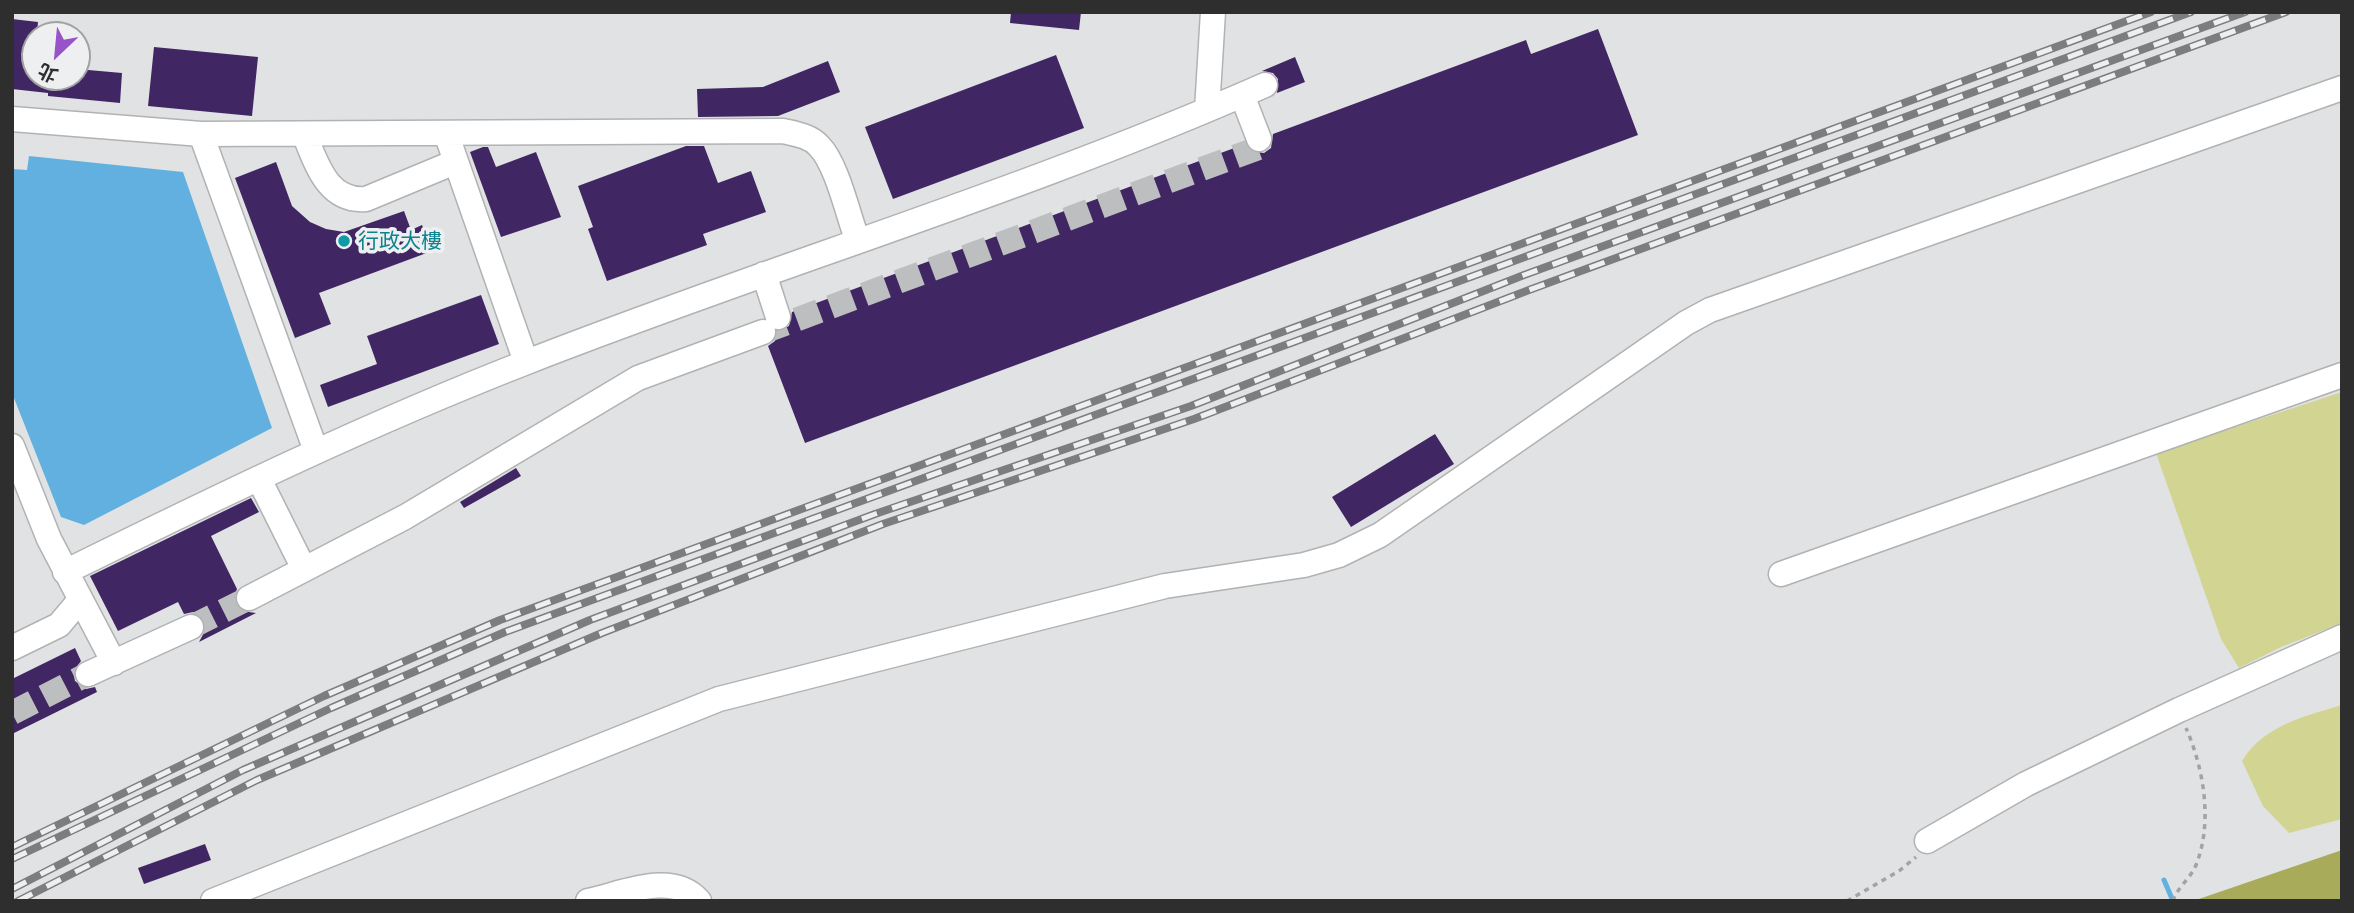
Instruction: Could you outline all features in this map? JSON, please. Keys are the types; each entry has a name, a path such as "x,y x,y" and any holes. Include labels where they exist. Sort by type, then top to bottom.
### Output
{"street":[{"path":"1208,110 1213,12"},
{"path":"65,572 316,451 526,362 857,239 1054,171 1265,85"},
{"path":"213,901 719,699 1165,586 1304,565 1339,555 1380,535 1686,323 1710,310 2342,88"},
{"path":"1242,95 1259,139"},
{"path":"12,119 201,134 764,130 805,136 819,146 829,160 857,239"},
{"path":"446,133 526,362"},
{"path":"201,134 316,451"},
{"path":"304,134 327,184 341,195 355,200 366,199 455,163"},
{"path":"248,598 405,517 638,378 771,324 764,274"},
{"path":"1781,575 2342,375"},
{"path":"12,446 49,539 114,663"},
{"path":"260,479 304,569"},
{"path":"12,648 59,625 80,600"},
{"path":"88,674 191,627"},
{"path":"1927,841 2026,784 2179,710 2342,637"},
{"path":"588,901 665,884 692,892 699,901"}],"path":[{"path":"2173,900 2193,873 2205,832 2200,774 2192,742 2179,710"},
{"path":"1847,901 1914,860 1927,841"}],"green space":[{"path":"2342,392 2342,623 2281,647 2239,668 2221,639 2156,453"},
{"path":"2342,705 2342,819 2289,833 2263,806 2242,761 2261,739 2273,731 2300,718"},
{"path":"2342,850 2342,901 2193,901"}],"water":[{"path":"29,156 183,172 272,428 84,525 61,517 12,393 12,169 27,170"}],"building":[{"path":"1011,12 1081,12 1079,30 1010,23"},
{"path":"12,19 29,21 21,21 21,90 12,89"},
{"path":"1598,29 1638,135 805,443 768,346 775,341 777,332 789,326 792,312 1245,144 1250,151 1264,153 1271,148 1273,134 1526,40 1531,54"},
{"path":"154,47 258,57 252,116 148,106"},
{"path":"1056,55 1084,128 893,199 865,127"},
{"path":"1295,57 1305,82 1277,93 1278,79 1273,73 1262,71"},
{"path":"828,61 840,92 778,116 698,117 697,89 763,87"},
{"path":"91,70 122,73 120,103 48,96 48,93 30,91 91,91"},
{"path":"686,146 704,146 718,183 751,171 766,212 703,234 707,245 607,281 588,229 593,227 578,186"},
{"path":"488,147 496,167 536,152 561,217 501,237 470,152"},
{"name":"行政大樓","path":"276,162 292,206 310,222 326,229 344,232 404,211 411,230 422,225 432,251 319,293 331,324 295,338 235,178"},
{"path":"481,295 499,344 328,407 320,385 377,364 367,336"},
{"path":"1435,434 1454,464 1351,527 1332,497"},
{"path":"516,468 521,476 464,508 460,502"},
{"path":"251,498 259,512 211,536 237,589 234,597 236,605 242,611 256,613 199,642 206,629 204,620 193,612 184,614 178,602 118,631 90,576"},
{"path":"75,648 81,661 73,672 75,681 86,689 95,687 97,692 12,734 12,679"},
{"path":"205,844 211,860 144,884 138,868"}],"waterway":[{"path":"2164,880 2173,901"}],"tunnel":[{"path":"763,332 1261,147 1259,139"},
{"path":"191,627 249,598"},
{"path":"12,713 88,674"}],"railway":[{"path":"12,847 324,696 500,620 2151,12"},
{"path":"12,859 331,708 505,632 2191,12"},
{"path":"12,889 243,770 590,620 875,514 1191,406 1524,275 2245,12"},
{"path":"18,901 257,780 602,633 883,524 1194,419 1529,290 2286,12"}],"place":[{"name":"行政大樓","path":"344,241"}]}
